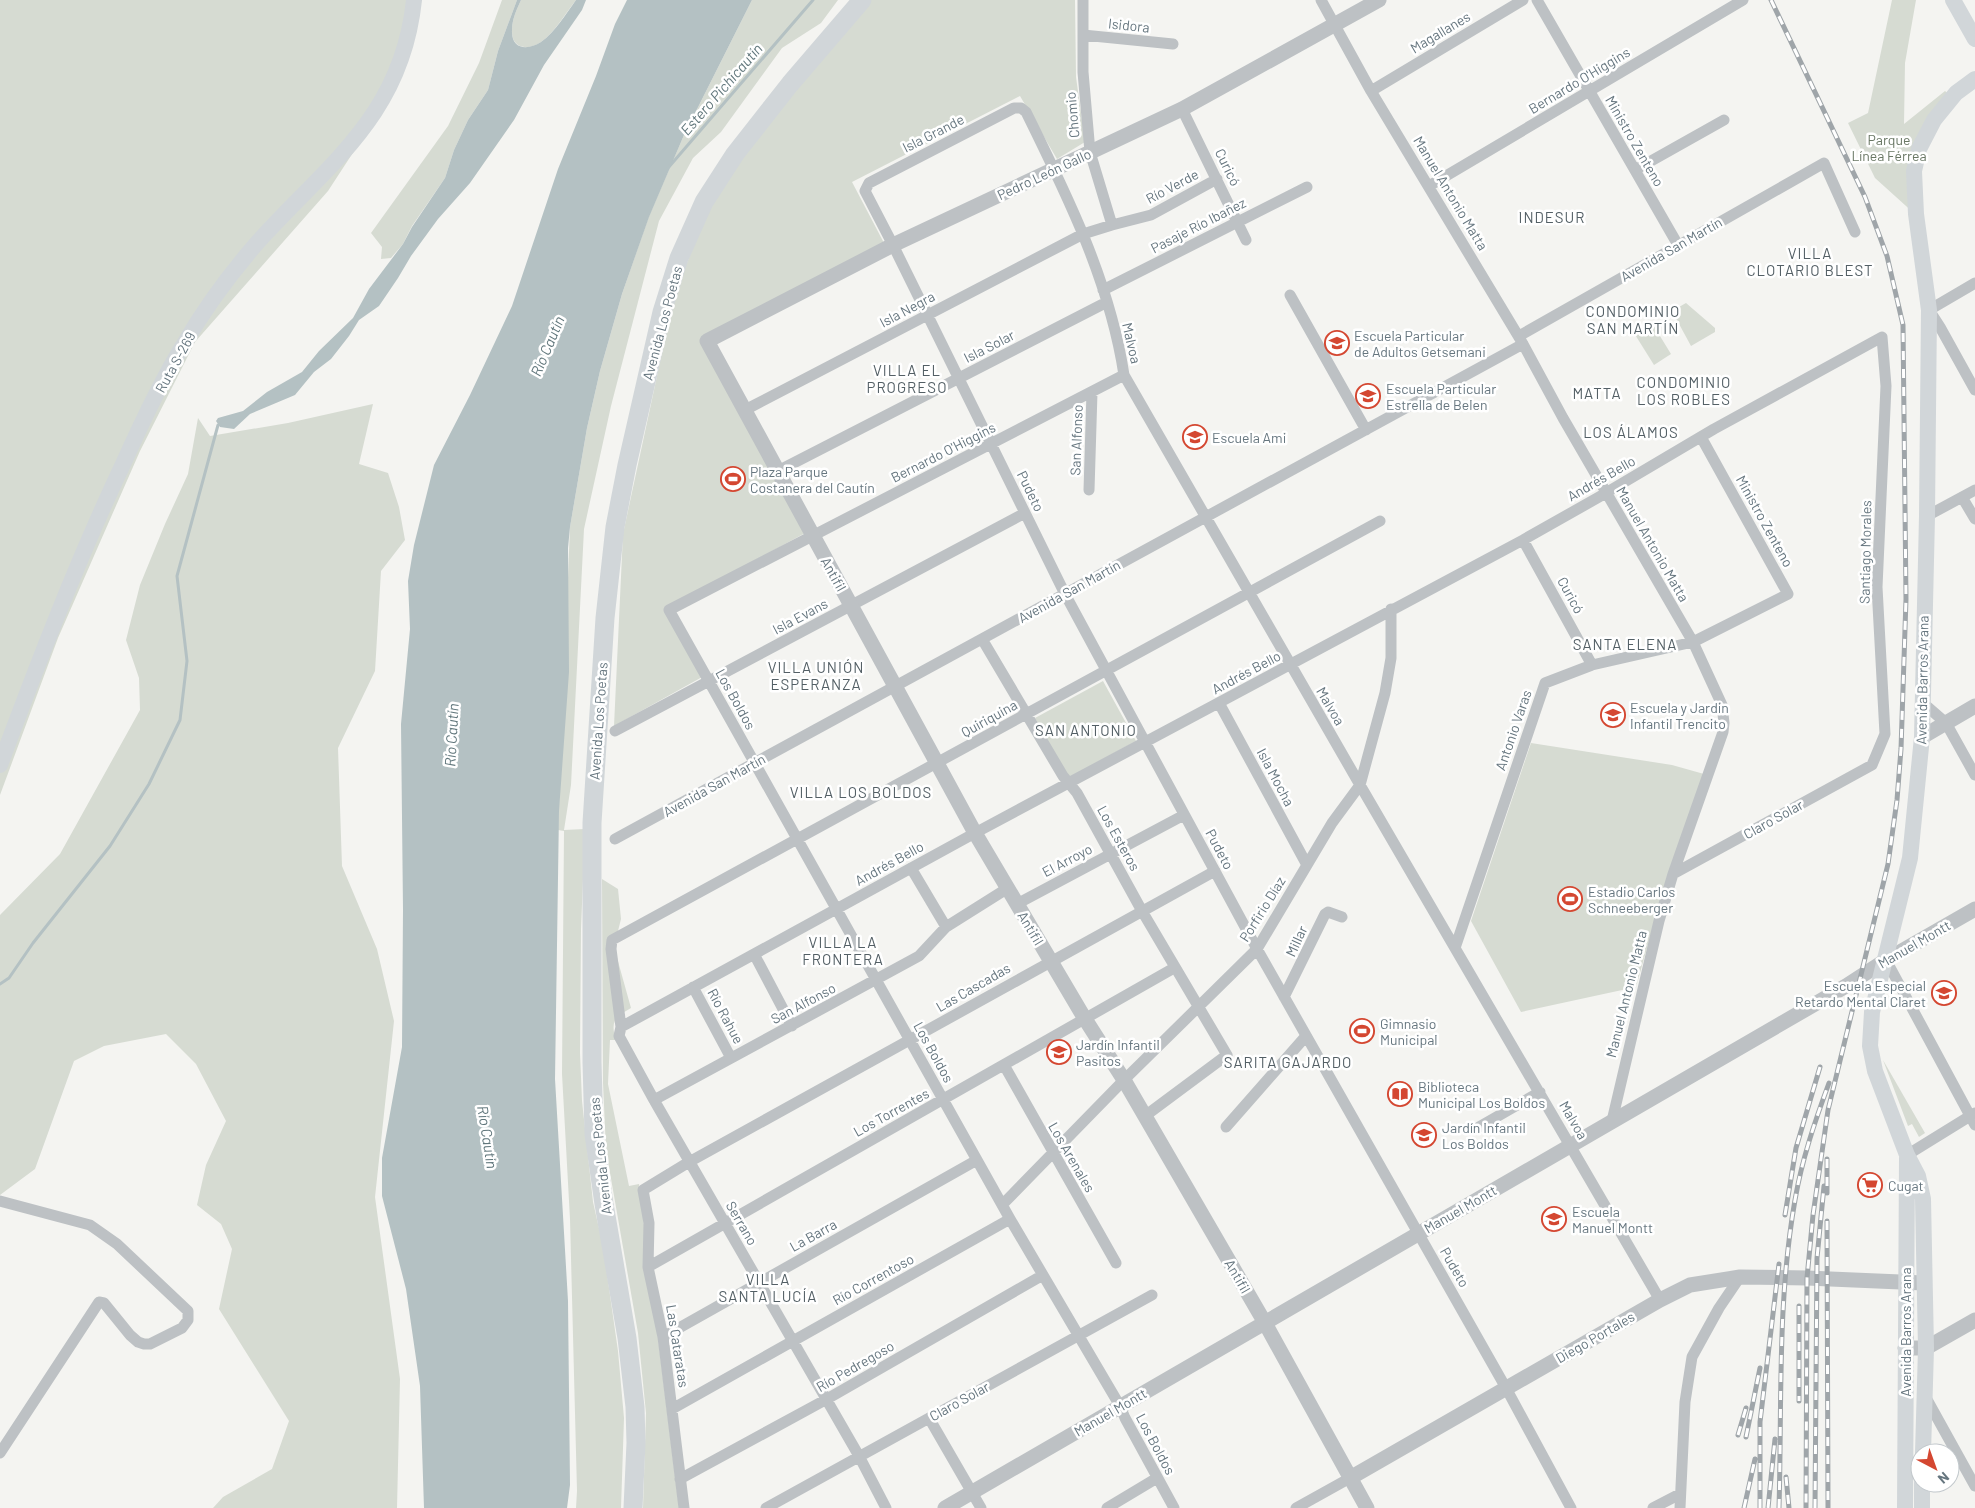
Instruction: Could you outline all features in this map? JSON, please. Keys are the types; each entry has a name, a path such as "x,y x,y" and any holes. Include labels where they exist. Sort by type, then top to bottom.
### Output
{"main road":[{"name":"Ruta S-269","path":"0,765 48,635 89,537 133,441 183,345 237,267 257,243 348,149 375,113 399,64 410,27 414,0"},
{"name":"Avenida Los Poetas","path":"633,1508 636,1443 635,1407 627,1338 594,1134 592,1062 592,823 605,618 615,528 627,465 662,312 680,258 704,202 735,154 790,84 862,0"},
{"path":"1953,0 1975,39"},
{"name":"Avenida Barros Arana","path":"1923,1443 1926,1348 1924,1199 1918,1176 1907,1155 1875,1071 1870,1046 1872,1012 1910,858 1922,737 1929,310 1916,214 1914,172 1923,139 1948,101 1975,79"},
{"name":"Avenida Barros Arana","path":"1905,1508 1907,1155"},
{"path":"1922,1493 1922,1508"}],"street":[{"name":"Chomio","path":"1083,0 1083,72 1090,152 1112,225"},
{"name":"Manuel Antonio Matta","path":"1321,0 1371,91 1521,340 1693,642 1720,698 1724,713 1720,742 1673,874 1644,981 1612,1121"},
{"name":"Pedro León Gallo","path":"707,341 893,245 1182,109 1379,0"},
{"name":"Magallanes","path":"1371,91 1523,0"},
{"name":"Ministro Zenteno","path":"1537,0 1678,245"},
{"name":"Bernardo O'Higgins","path":"1429,186 1743,0"},
{"name":"Isidora","path":"1082,35 1173,44"},
{"name":"Isla Grande","path":"865,191 869,183 1014,108 1021,108"},
{"name":"Malvoa","path":"1021,108 1026,112 1083,234 1107,302 1124,375 1660,1300"},
{"name":"Curicó","path":"1182,109 1246,240"},
{"path":"1635,170 1724,120"},
{"name":"Avenida San Martín","path":"615,838 1366,430 1521,340 1678,245 1824,163 1855,232"},
{"name":"Río Verde","path":"1083,234 1151,215 1217,179"},
{"name":"Pasaje Río Ibañez","path":"1103,290 1307,186"},
{"name":"Pudeto","path":"865,191 1065,594 1257,949 1506,1388 1571,1508"},
{"name":"Isla Negra","path":"745,410 1083,234"},
{"path":"1975,283 1929,310 1940,326 1975,390"},
{"path":"1290,295 1366,430"},
{"name":"Isla Solar","path":"778,471 1107,302"},
{"name":"Andrés Bello","path":"621,1027 975,833 1524,540 1701,437 1882,337"},
{"name":"Santiago Morales","path":"1872,765 1885,734 1877,588 1886,386 1882,337"},
{"name":"Antifil","path":"707,341 975,833 1085,1019 1124,1080 1265,1322 1367,1508"},
{"name":"Bernardo O'Higgins","path":"669,610 1124,375"},
{"name":"San Alfonso","path":"1090,490 1092,392"},
{"name":"Ministro Zenteno","path":"1701,437 1788,594"},
{"path":"1927,516 1975,490"},
{"path":"1962,497 1975,519"},
{"name":"Isla Evans","path":"615,731 1025,513"},
{"name":"Quiriquina","path":"612,940 1380,521"},
{"name":"Curicó","path":"1524,540 1592,665"},
{"name":"Antonio Varas","path":"1455,948 1545,683 1592,665 1693,642 1788,594"},
{"name":"Porfirio Díaz","path":"1002,1205 1124,1080 1257,949 1342,808 1360,785 1386,693 1391,658 1392,609"},
{"name":"Los Boldos","path":"669,610 1002,1205 1120,1406 1174,1508"},
{"name":"Los Esteros","path":"982,639 1026,714 1069,783 1077,792 1174,968 1227,1054 1145,1116"},
{"name":"Isla Mocha","path":"1220,703 1307,865"},
{"path":"1923,703 1946,723 1975,775"},
{"path":"1922,737 1975,706"},
{"name":"Claro Solar","path":"1673,874 1872,765"},
{"name":"El Arroyo","path":"1017,904 1184,815"},
{"path":"911,868 946,926"},
{"name":"Las Cascadas","path":"643,1190 689,1162 1050,960 1214,871"},
{"name":"San Alfonso","path":"654,1100 919,956 946,926 1008,888"},
{"name":"Manuel Montt","path":"945,1508 1846,986 1886,960 1975,909"},
{"name":"Millar","path":"1284,997 1325,914 1328,912 1342,917"},
{"name":"Serrano","path":"612,940 610,949 621,1027 619,1036 689,1162 827,1399 886,1508"},
{"path":"754,954 792,1026"},
{"path":"1886,960 1973,1118 1907,1155"},
{"name":"Los Torrentes","path":"648,1267 1174,968"},
{"name":"Río Rahue","path":"693,987 731,1058"},
{"path":"1226,1127 1306,1036"},
{"name":"Los Arenales","path":"1004,1066 1116,1263"},
{"path":"1479,1127 1540,1092"},
{"name":"La Barra","path":"663,1337 977,1160"},
{"name":"Las Cataratas","path":"643,1190 649,1223 648,1267 663,1337 684,1508"},
{"path":"0,1201 90,1225 117,1244 188,1311 188,1320 182,1328 150,1344 144,1344 138,1342 130,1334 104,1303 99,1302 0,1453"},
{"name":"Río Correntoso","path":"672,1409 1010,1218"},
{"name":"Río Pedregoso","path":"680,1479 827,1399 1043,1275"},
{"path":"1680,1508 1685,1402 1692,1357 1719,1308 1740,1277"},
{"name":"Diego Portales","path":"1296,1508 1660,1300 1690,1285 1740,1277 1924,1283"},
{"name":"Claro Solar","path":"766,1508 1152,1295"},
{"path":"1905,1348 1926,1348 1975,1320"},
{"path":"1924,1393 1975,1486"},
{"path":"929,1418 981,1508"},
{"path":"1107,1508 1157,1478"},
{"path":"1653,1508 1680,1494"}],"green space":[{"path":"0,0 421,0 371,125 328,191 195,342 140,451 58,638 0,795"},
{"path":"502,0 517,0 498,51 488,90 468,120 454,150 445,178 412,226 403,244 391,258 381,259 382,247 371,233 448,126 479,63"},
{"path":"521,0 576,0 546,38 536,45 526,47 517,45 512,36 515,14"},
{"path":"752,0 838,0 821,23 782,48 721,132 693,158 659,221 611,406 584,529 571,785 564,830 585,829 581,929 580,1053 582,1101 593,1202 603,1246 618,1351 624,1418 621,1508 576,1508 570,1219 562,1074 564,831 558,830 570,527 587,428 600,371 622,294 649,216 684,135"},
{"path":"869,0 1075,0 1076,77 1085,142 1057,159 1020,96 852,182 884,243 703,337 807,532 665,609 704,676 614,726 623,534 668,325 667,312 712,201 739,157"},
{"name":"Parque Línea Férrea","path":"1892,0 1916,0 1905,63 1904,124 1945,91 1951,96 1924,133 1916,215 1875,178 1848,123 1868,113"},
{"path":"1686,303 1715,328 1715,332 1691,346 1672,311"},
{"path":"1652,323 1671,354 1654,365 1634,333"},
{"path":"373,404 359,464 388,473 399,507 405,540 381,571 375,671 338,748 342,866 377,949 394,1021 375,1197 400,1379 397,1508 213,1508 223,1497 272,1469 289,1421 219,1309 232,1249 221,1224 197,1205 206,1165 226,1121 196,1064 166,1034 104,1046 74,1061 35,1169 0,1195 0,915 60,854 140,710 139,678 126,640 140,585 188,474 198,418 210,436 288,423"},
{"path":"1103,681 1136,741 1068,778 1035,718"},
{"name":"Estadio Carlos Schneeberger","path":"1531,743 1672,765 1704,774 1667,877 1636,987 1521,1012 1471,921"},
{"path":"602,879 618,889 621,919 614,947 631,1008 615,1020 614,1034 616,1040 610,1040 608,1084 629,1186 639,1184 679,1508 643,1508 646,1413 638,1333 606,1150 603,1083"},
{"path":"1883,1060 1925,1133 1919,1137 1912,1124 1908,1126"}],"water":[{"path":"517,0 521,0 513,22 512,36 517,45 530,47 541,42 551,33 576,0 586,0 582,10 544,65 514,120 470,183 438,219 411,256 379,306 359,320 331,359 314,372 295,395 250,414 234,429 220,427 216,421 218,418 243,411 267,392 302,372 319,351 353,318 369,289 403,244 412,227 445,178 454,150 468,120 488,90 498,51"},
{"name":"Río Cautín","path":"627,0 752,0 684,135 649,217 622,294 600,371 587,428 570,527 568,548 569,672 559,811 555,1079 568,1301 570,1485 567,1508 424,1508 420,1386 406,1289 382,1196 382,1158 402,1047 401,724 410,629 408,581 414,545 434,465 512,306 558,169 615,24"}],"waterway":[{"name":"Estero Pichicautín","path":"668,168 813,0"},
{"path":"0,984 9,978 33,943 110,846 149,784 180,720 187,661 177,576 218,425 222,423"}],"railway":[{"path":"1771,0 1865,197 1887,256 1903,325 1906,599 1901,749 1897,800 1888,864 1828,1110 1813,1215 1807,1278 1806,1508"},
{"path":"1785,1215 1796,1148 1820,1067"},
{"path":"1779,1508 1781,1354 1789,1238 1801,1170 1829,1083"},
{"path":"1827,1159 1827,1193"},
{"path":"1815,1508 1817,1258 1824,1186"},
{"path":"1827,1221 1828,1508"},
{"path":"1760,1508 1760,1422 1779,1264"},
{"path":"1799,1306 1799,1401"},
{"path":"1746,1437 1760,1368"},
{"path":"1738,1435 1746,1408"},
{"path":"1768,1508 1775,1439"},
{"path":"1744,1508 1755,1459"},
{"path":"1786,1477 1789,1508"}],"place":[{"name":"Escuela Particular de Adultos Getsemani","path":"1337,343"},
{"name":"Escuela Particular Estrella de Belen","path":"1368,396"},
{"name":"Escuela Ami","path":"1195,437"},
{"name":"Plaza Parque Costanera del Cautín","path":"733,479"},
{"name":"Escuela y Jardin Infantil Trencito","path":"1613,715"},
{"name":"Estadio Carlos Schneeberger","path":"1570,899"},
{"name":"Escuela Especial Retardo Mental Claret","path":"1944,993"},
{"name":"Gimnasio Municipal","path":"1362,1031"},
{"name":"Jardín Infantil Pasitos","path":"1059,1052"},
{"name":"Biblioteca Municipal Los Boldos","path":"1400,1094"},
{"name":"Jardín Infantil Los Boldos","path":"1424,1135"},
{"name":"Cugat","path":"1870,1185"},
{"name":"Escuela Manuel Montt","path":"1554,1219"}],"district":[{"name":"INDESUR","path":"1552,217"},
{"name":"VILLA CLOTARIO BLEST","path":"1810,262"},
{"name":"CONDOMINIO SAN MARTÍN","path":"1633,320"},
{"name":"VILLA EL PROGRESO","path":"907,378"},
{"name":"CONDOMINIO LOS ROBLES","path":"1684,390"},
{"name":"MATTA","path":"1597,393"},
{"name":"LOS ÁLAMOS","path":"1631,432"},
{"name":"SANTA ELENA","path":"1625,644"},
{"name":"VILLA UNIÓN ESPERANZA","path":"816,676"},
{"name":"SAN ANTONIO","path":"1086,730"},
{"name":"VILLA LOS BOLDOS","path":"861,792"},
{"name":"VILLA LA FRONTERA","path":"843,950"},
{"name":"SARITA GAJARDO","path":"1288,1062"},
{"name":"VILLA SANTA LUCÍA","path":"768,1288"}]}
